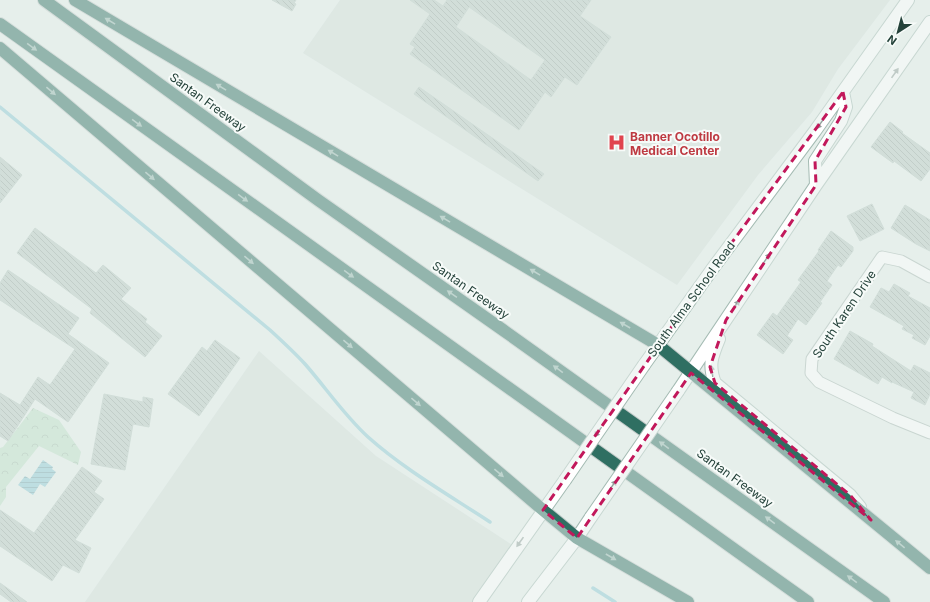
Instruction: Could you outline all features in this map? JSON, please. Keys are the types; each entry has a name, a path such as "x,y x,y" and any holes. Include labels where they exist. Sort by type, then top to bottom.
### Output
{"highway":[{"name":"Santan Freeway","path":"44,0 318,200 516,339 884,602"},
{"path":"75,0 658,345 930,568"},
{"path":"0,24 808,602"},
{"path":"0,48 577,538 688,602"}],"main road":[{"name":"South Alma School Road","path":"479,602 722,255 843,92 908,0"},
{"path":"528,602 577,538 691,373 816,185 930,22"},
{"path":"816,185 815,161 841,121 846,107 843,92"},
{"path":"726,320 712,357 711,373 715,383 850,495 871,520"}],"street":[{"name":"South Karen Drive","path":"930,277 901,261 882,257 812,359 811,373 819,382 893,418 930,434"}],"highlighted area":[{"path":"843,92 846,107 815,161 816,185 726,320 710,367 715,383 850,495 871,520 691,373 577,538 543,510 713,268"}],"shaded area":[{"name":"Banner Ocotillo Medical Center","path":"340,0 890,0 838,69 812,112 758,175 677,285 303,53"},
{"path":"259,351 376,456 517,548 479,602 85,602"}],"green space":[{"path":"33,408 59,420 81,452 78,465 39,446 6,487 6,497 0,506 0,448 3,447"}],"water":[{"path":"43,460 53,467 52,469 56,472 45,487 40,484 33,495 18,485 25,476 30,479"}],"building":[{"path":"272,0 296,0 294,3 296,4 292,11"},
{"path":"410,0 434,0 443,6 447,0 591,0 580,16 611,37 577,85 565,77 551,97 545,92 519,130 410,54 415,47 410,44 430,14","holes":["469,7 545,60 531,80 456,27"]},
{"path":"419,87 544,174 538,181 414,94"},
{"path":"890,122 903,132 902,133 930,153 930,169 921,181 894,161 893,163 871,147"},
{"path":"0,157 22,175 0,203"},
{"path":"872,204 884,229 860,241 847,216"},
{"path":"905,205 930,220 930,251 891,228"},
{"path":"35,228 96,273 103,265 131,288 121,299 147,319 145,322 162,336 145,357 90,313 92,309 17,253"},
{"path":"831,231 853,247 853,251 841,267 838,265 827,281 832,285 820,302 822,303 806,325 798,319 787,336 793,340 783,354 757,335 773,313 777,316 801,282 798,280 819,251 818,250"},
{"path":"8,270 79,318 68,334 109,363 68,422 35,399 8,441 0,436 0,393 20,405 38,377 50,385 75,349 0,300 0,283"},
{"path":"894,284 910,293 908,296 930,308 930,336 925,345 912,338 914,335 902,329 904,326 870,307 881,288 889,292"},
{"path":"850,331 873,344 872,346 911,371 914,365 930,373 930,394 925,405 911,398 914,392 882,377 878,384 834,359"},
{"path":"215,340 240,358 199,416 168,394 202,347 207,351"},
{"path":"104,394 143,402 143,397 153,399 149,427 133,424 125,470 91,464"},
{"path":"82,467 102,481 94,492 104,499 75,540 91,548 79,573 63,565 52,581 0,546 0,510 34,533"},
{"path":"0,583 27,602 11,602 0,594"}],"waterway":[{"path":"0,107 270,330 305,364 359,429 382,449 428,482 490,522"},
{"path":"593,588 615,602"}],"place":[{"name":"Banner Ocotillo Medical Center","path":"617,143"}]}
